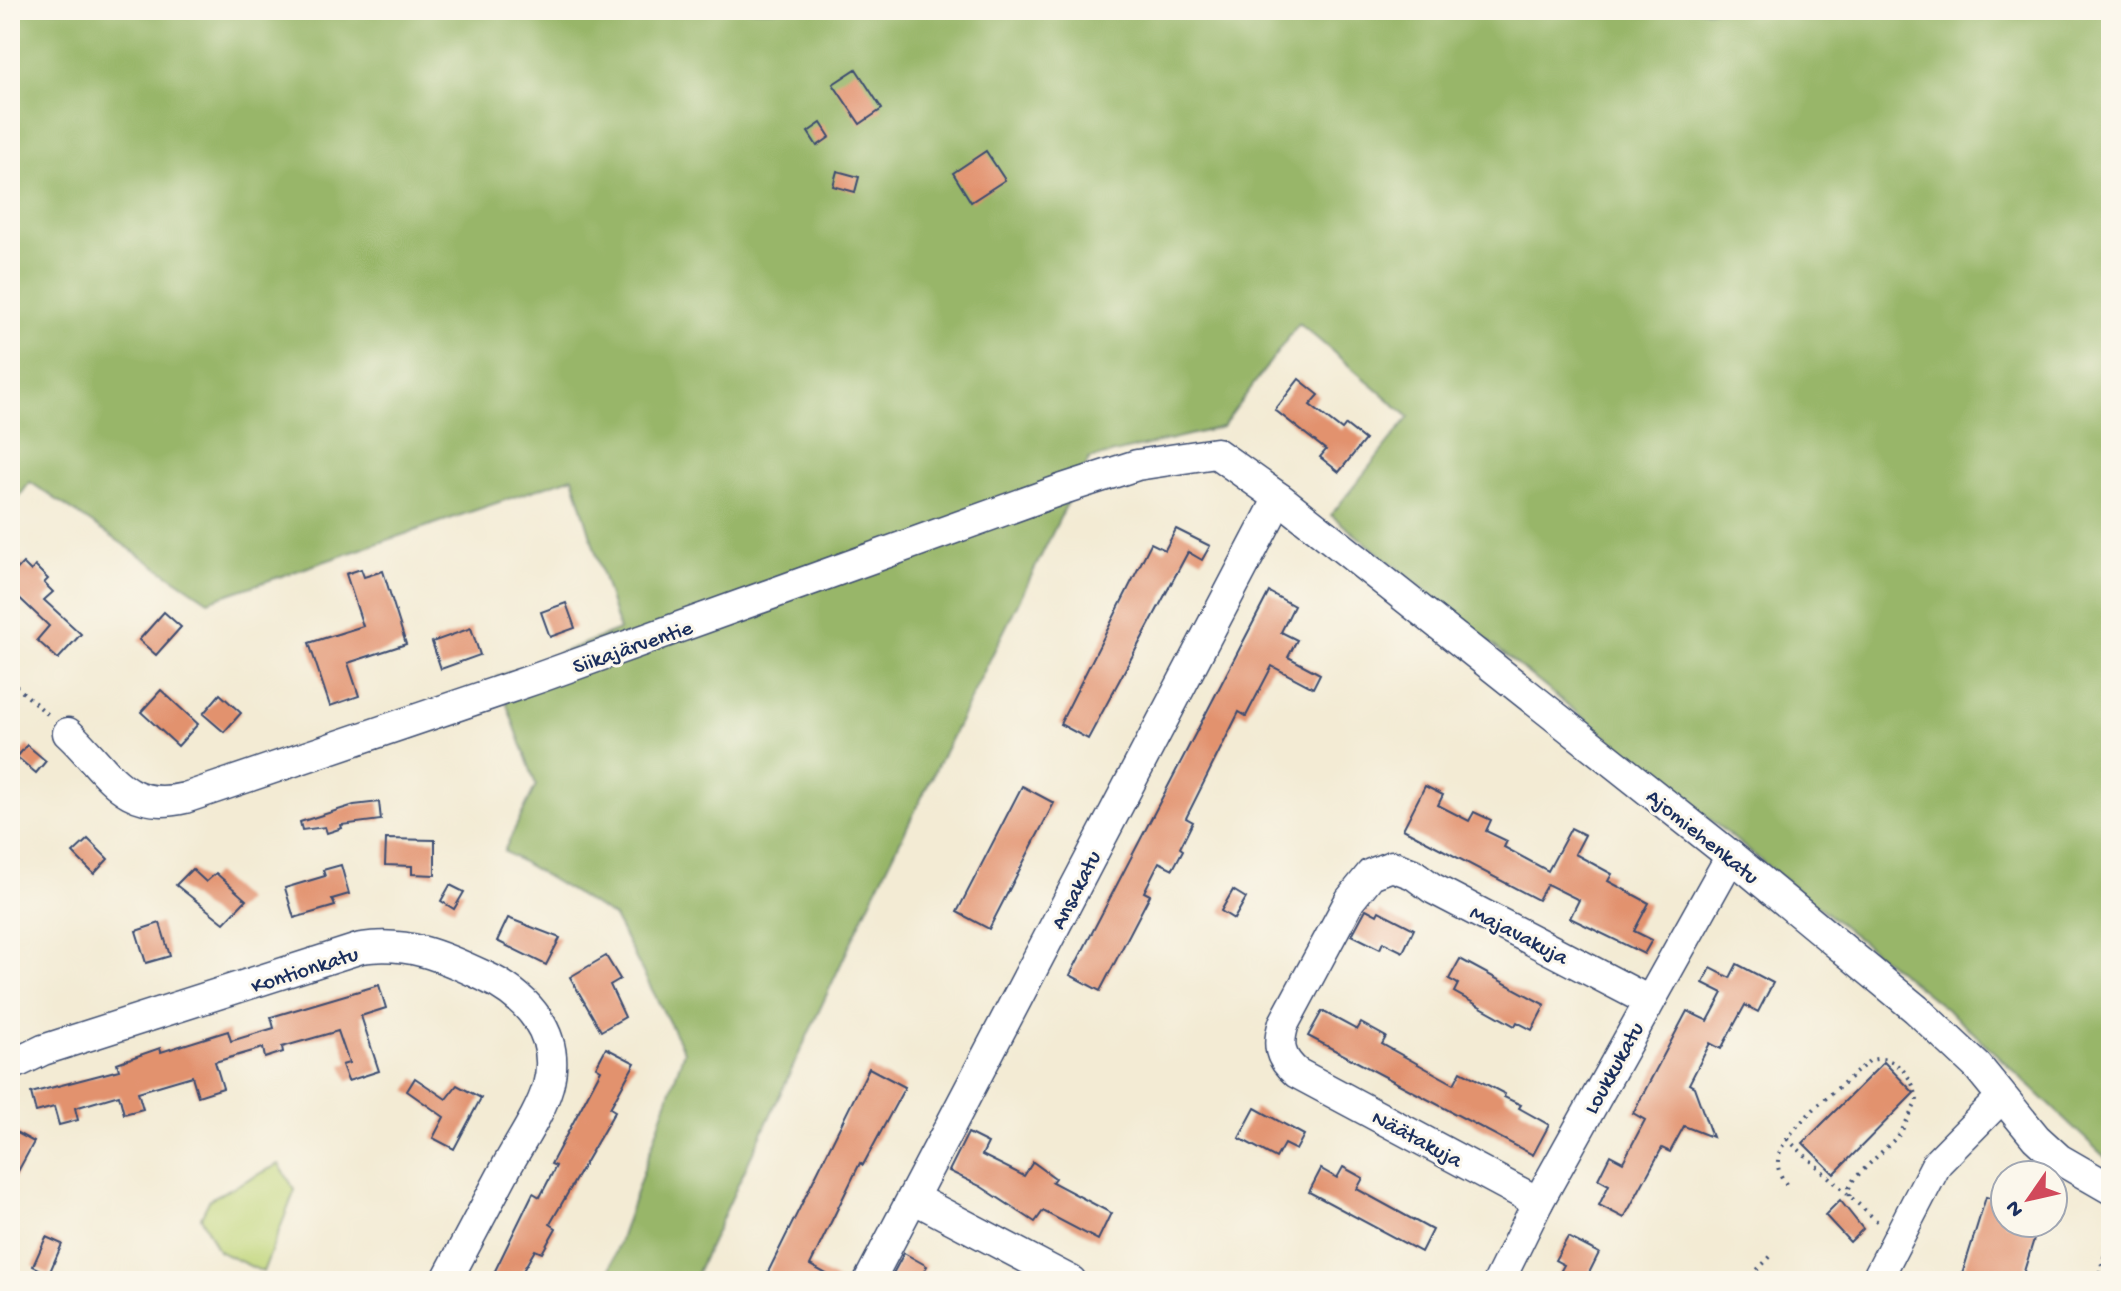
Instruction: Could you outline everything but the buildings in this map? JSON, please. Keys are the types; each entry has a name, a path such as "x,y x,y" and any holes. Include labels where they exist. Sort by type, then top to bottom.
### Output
{"street":[{"name":"Siikajärventie","path":"68,733 132,797 150,802 170,801 484,697 1137,465 1216,453 1279,498"},
{"name":"Ajomiehenkatu","path":"1279,498 1731,856 1947,1036 1978,1067 2000,1099 2059,1159 2111,1189"},
{"name":"Ansakatu","path":"869,1281 1279,498"},
{"name":"Loukkukatu","path":"1499,1281 1538,1202 1731,856"},
{"name":"Majavakuja","path":"1297,1073 1280,1053 1284,1023 1358,888 1379,869 1392,866 1413,874 1432,888 1649,1001"},
{"name":"Kontionkatu","path":"10,1066 43,1050 361,948 394,945 423,949 494,981 520,996 536,1013 547,1040 549,1083 446,1281"},
{"name":"Näätakuja","path":"1297,1073 1538,1202"},
{"path":"1876,1281 1937,1163 2000,1099"},
{"path":"913,1198 1071,1281"}],"path":[{"path":"10,681 68,733"},
{"path":"1786,1184 1777,1162 1787,1139 1869,1061 1879,1057 1899,1066 1916,1091 1912,1117 1900,1134 1854,1179 1849,1188 1850,1201"},
{"path":"1787,1139 1873,1221 1899,1233"},
{"path":"2097,1281 2111,1233"},
{"path":"1746,1281 1774,1253"}],"green space":[{"path":"10,10 2111,10 2111,1163 1962,1022 1331,515 1409,417 1299,323 1222,427 1089,459 868,906 693,1281 606,1281 684,1051 614,917 504,851 536,785 497,677 619,630 573,477 208,601 30,482 10,509"},
{"path":"279,1164 295,1190 263,1272 218,1251 201,1217 210,1199"}]}
